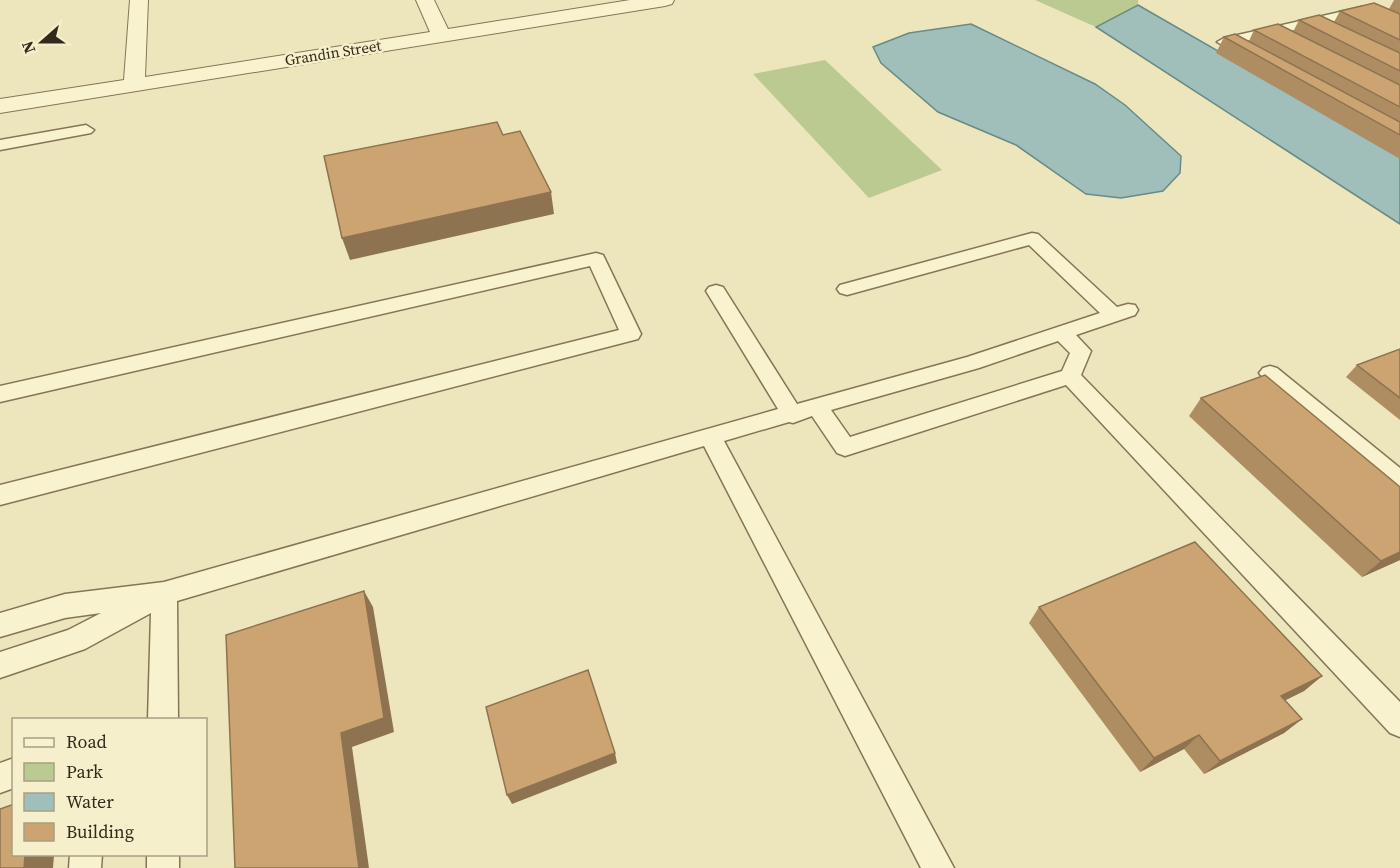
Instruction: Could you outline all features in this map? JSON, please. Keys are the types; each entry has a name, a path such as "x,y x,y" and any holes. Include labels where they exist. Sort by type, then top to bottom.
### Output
{"street":[{"path":"134,85 139,0"},
{"path":"425,0 442,36"},
{"name":"Grandin Street","path":"0,106 665,0"}],"lane":[{"path":"1245,53 1224,42 1362,11 1400,28"},
{"path":"1308,23 1329,33"},
{"path":"1268,32 1288,43"},
{"path":"0,145 86,130"},
{"path":"0,625 65,606 164,593 972,363 1121,313 1032,238 847,289"},
{"path":"0,394 596,259 631,334 0,495"},
{"path":"716,291 793,415"},
{"path":"818,408 845,447 1070,376 1081,351 1061,333"},
{"path":"1270,373 1400,481"},
{"path":"1070,376 1400,723"},
{"path":"710,436 938,868"},
{"path":"0,665 75,640 164,593"},
{"path":"163,718 164,593"}],"green space":[{"path":"1035,0 1138,0 1138,5 1096,27"},
{"path":"825,60 942,170 869,198 753,74"}],"water":[{"path":"1138,5 1400,156 1400,224 1096,27"},
{"path":"971,24 1095,84 1125,105 1181,156 1180,173 1163,191 1121,198 1086,194 1016,145 938,112 881,63 873,47 909,33"}],"building":[{"path":"1374,3 1400,14 1400,40 1340,11"},
{"path":"1319,15 1400,53 1400,71 1299,20"},
{"path":"1278,24 1400,85 1400,107 1254,30"},
{"path":"1235,34 1400,122 1400,135 1224,37"},
{"path":"497,122 503,135 520,131 551,192 342,238 324,156"},
{"path":"1400,349 1400,398 1357,365"},
{"path":"1265,375 1400,487 1400,552 1381,561 1201,398"},
{"path":"1195,542 1322,676 1281,696 1302,719 1220,761 1199,735 1154,758 1039,607"},
{"path":"364,591 384,718 341,733 359,868 235,868 226,635"},
{"path":"588,670 615,753 507,795 486,707"},
{"path":"12,805 12,856 25,856 24,868 0,868 0,809"}]}
